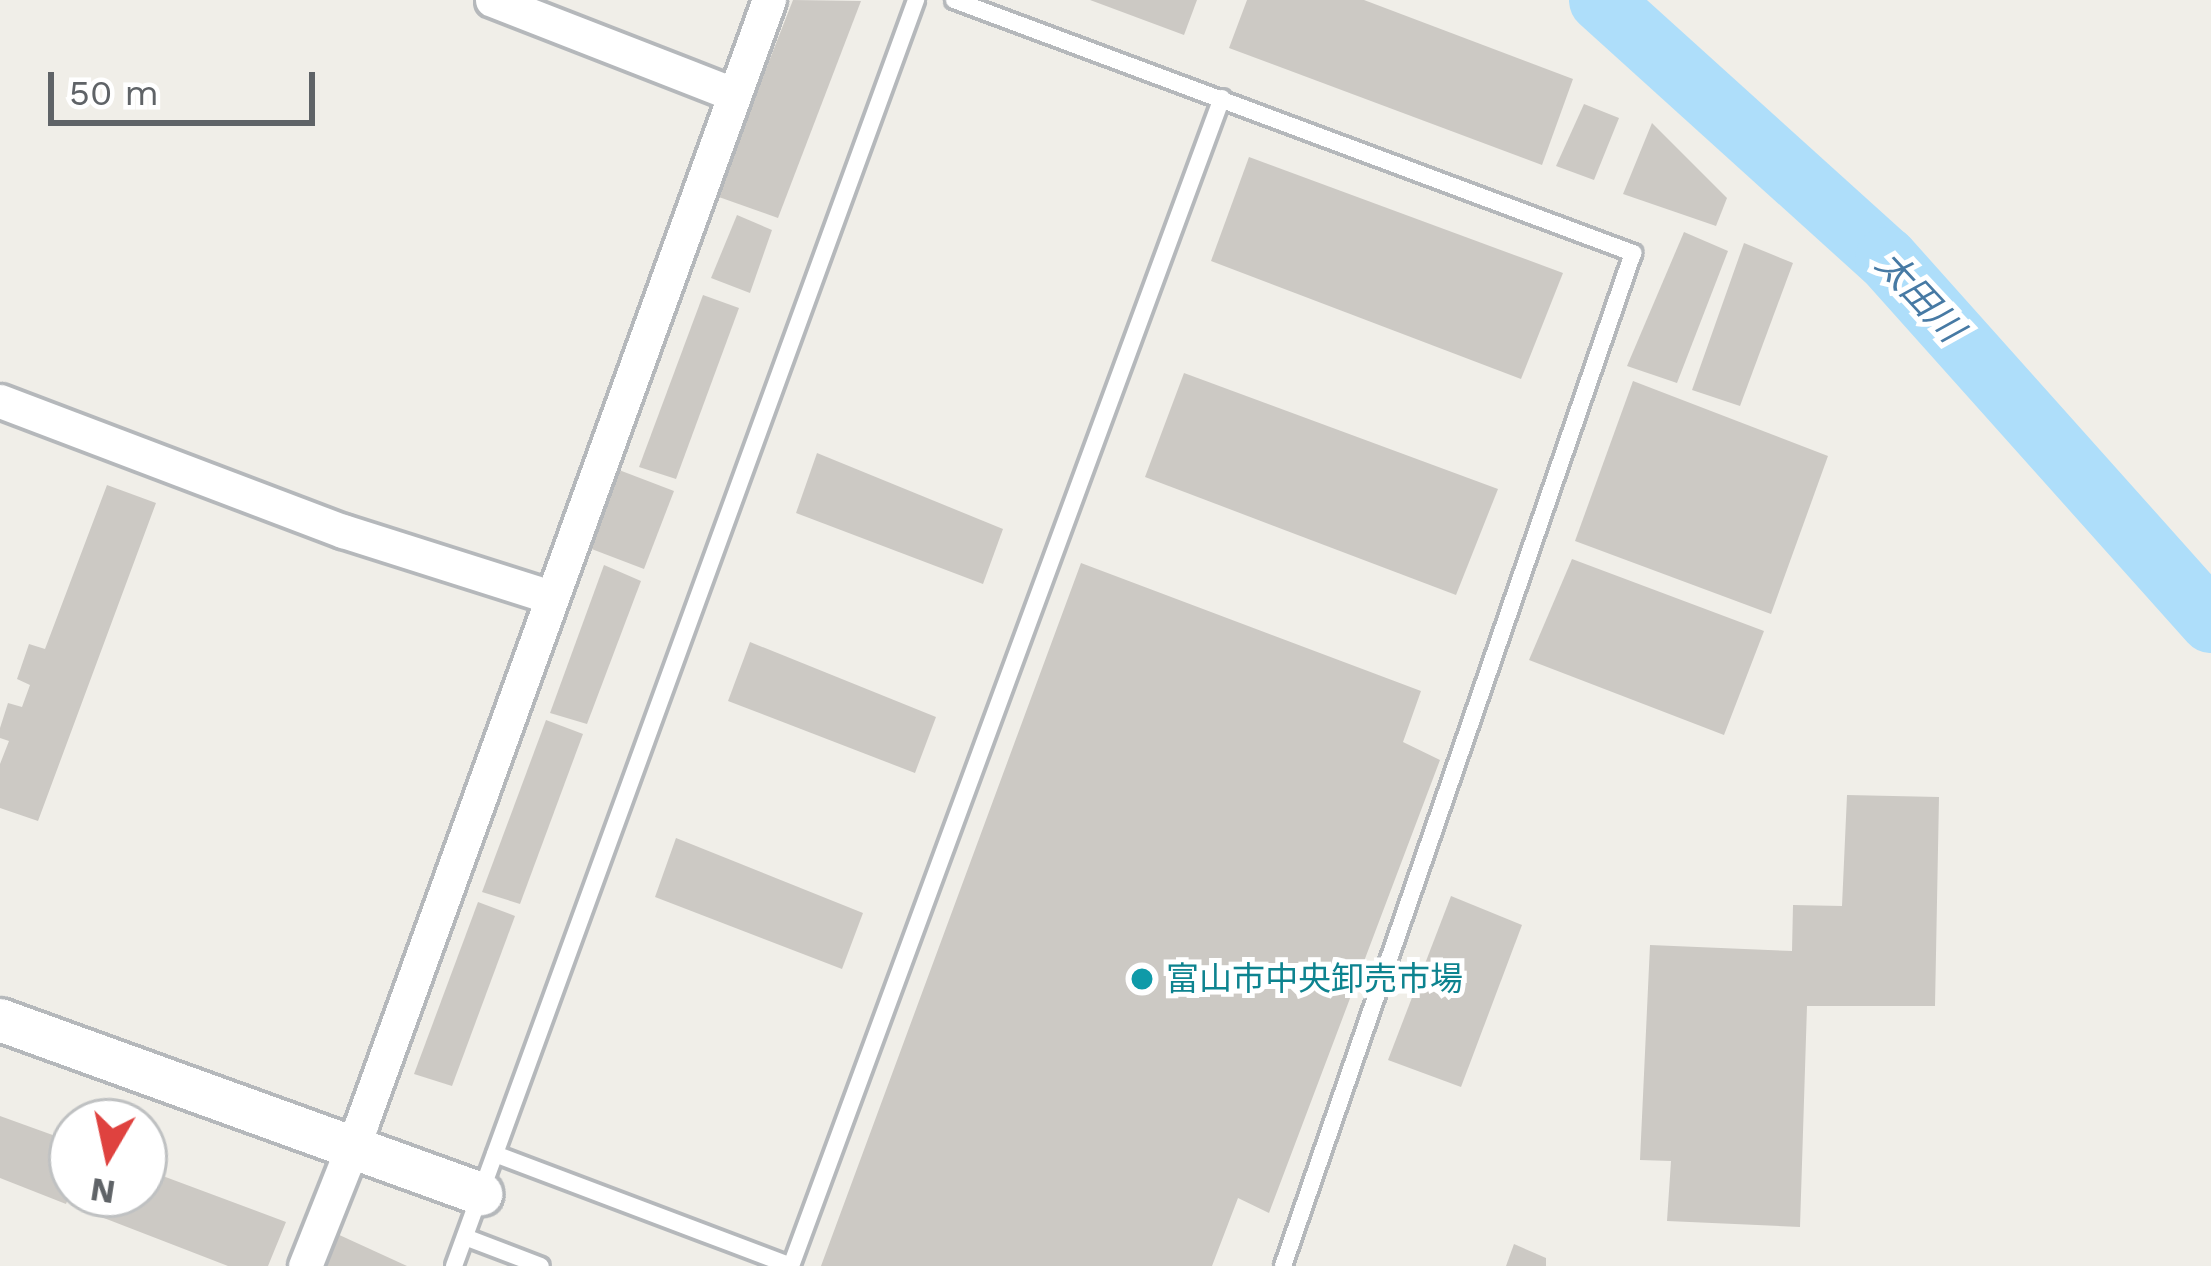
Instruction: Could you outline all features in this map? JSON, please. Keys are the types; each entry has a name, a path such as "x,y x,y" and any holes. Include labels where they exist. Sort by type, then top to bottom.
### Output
{"street":[{"path":"492,0 733,94"},
{"path":"305,1266 769,0"},
{"path":"0,401 343,531 551,597"},
{"path":"0,1020 481,1194"}],"lane":[{"path":"454,1266 916,0"},
{"path":"954,0 1633,253 1283,1266"},
{"path":"495,1154 791,1266 1222,98"},
{"path":"465,1237 541,1266"}],"building":[{"path":"793,0 861,1 778,218 716,196"},
{"path":"1090,0 1197,0 1184,35"},
{"path":"1247,0 1364,0 1573,79 1542,165 1229,48"},
{"path":"1584,104 1619,118 1594,180 1556,166"},
{"path":"1652,123 1727,198 1716,226 1623,194"},
{"path":"1249,157 1563,273 1521,379 1211,261"},
{"path":"737,215 772,230 750,293 711,278"},
{"path":"1684,232 1728,251 1677,383 1627,366"},
{"path":"1744,243 1793,263 1740,406 1692,390"},
{"path":"703,295 739,308 676,479 639,467"},
{"path":"1184,373 1498,489 1456,595 1145,477"},
{"path":"1633,381 1828,456 1771,614 1575,541"},
{"path":"817,453 1003,529 983,584 796,513"},
{"path":"619,470 674,491 644,569 589,548"},
{"path":"107,485 156,503 38,821 0,808 0,764 9,741 0,738 0,728 8,703 22,707 30,685 17,679 29,644 45,649"},
{"path":"1572,559 1764,631 1724,735 1529,660"},
{"name":"富山市中央卸売市場","path":"1081,563 1421,691 1403,742 1440,760 1269,1213 1238,1198 1212,1266 821,1266"},
{"path":"604,565 641,581 587,724 550,713"},
{"path":"750,642 936,717 915,773 728,701"},
{"path":"546,720 583,734 520,904 482,892"},
{"path":"1847,795 1939,797 1935,1006 1807,1006 1800,1227 1667,1221 1671,1161 1640,1160 1650,945 1792,951 1793,905 1842,906"},
{"path":"676,838 863,913 842,969 655,897"},
{"path":"1451,896 1522,925 1461,1087 1388,1060"},
{"path":"478,902 515,916 452,1086 414,1074"},
{"path":"0,1116 48,1133 48,1197 0,1178"},
{"path":"168,1178 286,1222 268,1266 228,1266 104,1218 168,1218"},
{"path":"335,1233 407,1266 323,1266"},
{"path":"1514,1244 1546,1258 1546,1266 1506,1266"}],"waterway":[{"name":"太田川","path":"1600,0 1886,258 2211,621"}],"place":[{"name":"富山市中央卸売市場","path":"1142,979"}]}
